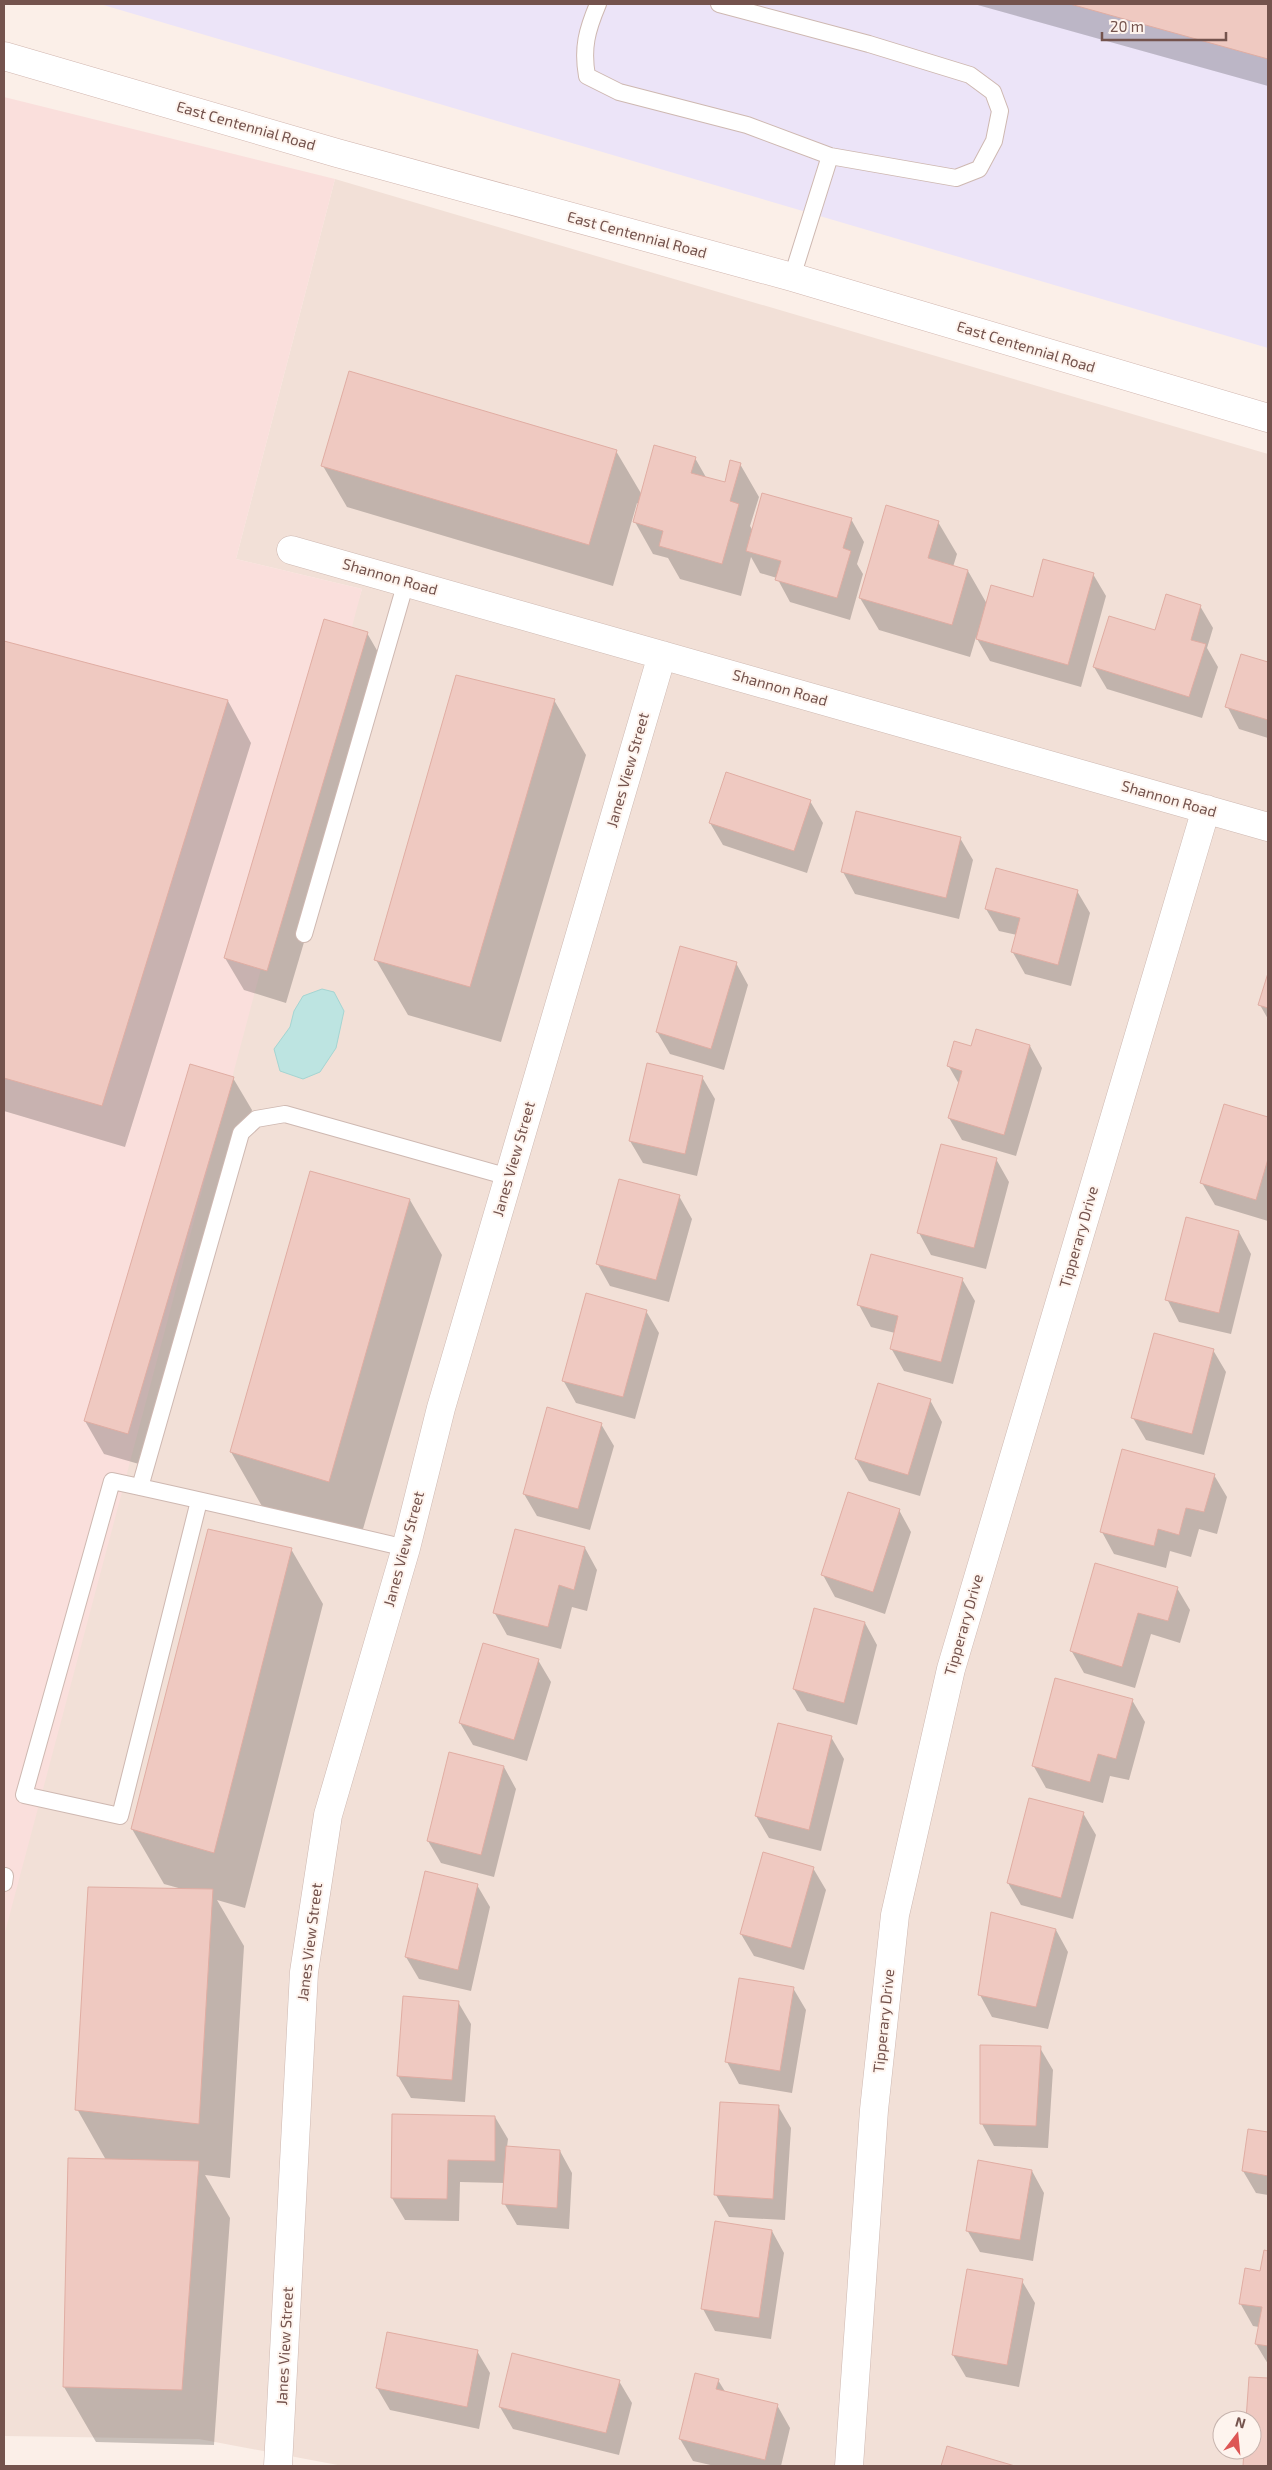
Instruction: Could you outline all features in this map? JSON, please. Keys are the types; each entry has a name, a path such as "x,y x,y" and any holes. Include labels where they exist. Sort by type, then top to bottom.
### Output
{"street":[{"name":"East Centennial Road","path":"4,56 337,153 792,277 1268,418"},
{"name":"Shannon Road","path":"291,550 1268,827"},
{"name":"Janes View Street","path":"278,2466 304,1972 328,1815 406,1548 442,1408 662,655"},
{"name":"Tipperary Drive","path":"849,2466 874,2110 895,1915 951,1669 1206,809"}],"lane":[{"path":"598,4 588,26 583,57 587,76 619,92 746,125 830,156 956,178 979,169 994,141 1000,111 993,92 970,75 878,46 719,4"},
{"path":"792,277 830,156"},
{"path":"304,934 406,582"},
{"path":"140,1487 241,1133 256,1118 285,1114 509,1177"},
{"path":"199,1501 120,1816 24,1795 112,1481 406,1548"}],"shaded area":[{"path":"100,4 1268,4 1268,348"},
{"path":"4,97 335,179 236,559 362,589 4,1936"},
{"path":"335,179 1268,454 1268,2466 343,2466 199,2439 4,2436 4,1712 362,589 236,559"}],"water":[{"path":"322,989 334,992 344,1011 336,1048 320,1072 303,1079 280,1071 274,1049 290,1027 294,1011 303,996"}],"building":[{"path":"1070,4 1268,4 1268,59"},
{"path":"349,371 617,450 589,545 321,466"},
{"path":"654,445 696,457 691,473 725,482 730,460 741,463 730,501 739,504 722,564 659,546 663,531 633,522"},
{"path":"762,493 852,518 843,548 851,551 837,598 775,580 781,561 746,551"},
{"path":"886,505 939,521 928,558 968,570 952,625 859,598"},
{"path":"1043,559 1094,573 1068,665 976,639 991,585 1033,597"},
{"path":"1166,594 1201,605 1191,640 1206,644 1189,697 1093,667 1109,616 1155,630"},
{"path":"324,619 368,632 267,971 224,958"},
{"path":"4,641 228,700 102,1106 4,1078"},
{"path":"1241,654 1268,662 1268,720 1225,707"},
{"path":"456,675 555,699 470,987 374,960"},
{"path":"726,772 811,800 794,851 709,823"},
{"path":"856,811 961,837 946,898 841,872"},
{"path":"996,868 1078,890 1058,965 1011,952 1020,918 985,909"},
{"path":"680,946 737,962 711,1049 656,1032"},
{"path":"1268,973 1268,1008 1258,1005"},
{"path":"976,1029 1030,1045 1004,1135 948,1118 962,1071 947,1066 954,1041 971,1046"},
{"path":"647,1063 703,1076 685,1154 629,1141"},
{"path":"190,1064 234,1077 128,1434 84,1421"},
{"path":"1224,1104 1268,1117 1268,1159 1256,1200 1200,1183"},
{"path":"941,1144 997,1158 974,1248 917,1233"},
{"path":"310,1171 410,1199 329,1482 230,1452"},
{"path":"619,1179 680,1195 656,1280 596,1264"},
{"path":"1186,1217 1239,1231 1219,1313 1165,1300"},
{"path":"871,1254 963,1278 941,1362 890,1349 898,1316 857,1305"},
{"path":"586,1293 647,1310 623,1397 562,1381"},
{"path":"1154,1333 1214,1349 1192,1434 1131,1418"},
{"path":"878,1383 931,1399 908,1475 855,1459"},
{"path":"547,1407 602,1423 578,1509 523,1494"},
{"path":"1122,1449 1215,1474 1204,1512 1186,1508 1179,1535 1158,1529 1154,1546 1100,1532"},
{"path":"848,1492 900,1509 873,1592 821,1575"},
{"path":"208,1529 292,1548 214,1853 131,1829"},
{"path":"515,1529 585,1547 574,1590 559,1585 548,1627 493,1613"},
{"path":"1095,1563 1178,1587 1168,1621 1138,1613 1122,1667 1070,1651"},
{"path":"814,1608 865,1622 844,1703 793,1689"},
{"path":"483,1643 539,1659 514,1740 459,1723"},
{"path":"1055,1678 1133,1699 1116,1759 1098,1754 1090,1782 1032,1766"},
{"path":"778,1723 832,1736 809,1830 755,1816"},
{"path":"449,1752 504,1766 481,1855 427,1841"},
{"path":"1029,1798 1084,1812 1061,1898 1007,1883"},
{"path":"763,1852 814,1867 791,1948 740,1934"},
{"path":"425,1871 478,1884 458,1970 405,1957"},
{"path":"88,1887 213,1889 199,2124 75,2110"},
{"path":"991,1912 1056,1929 1036,2007 978,1995"},
{"path":"739,1978 794,1987 780,2071 725,2062"},
{"path":"403,1996 459,2001 452,2080 397,2076"},
{"path":"980,2045 1041,2046 1036,2126 980,2124"},
{"path":"720,2102 779,2105 773,2199 714,2195"},
{"path":"392,2114 495,2116 495,2161 448,2160 447,2199 391,2198"},
{"path":"1248,2129 1268,2132 1268,2176 1242,2171"},
{"path":"506,2146 560,2150 557,2208 502,2204"},
{"path":"68,2158 199,2161 182,2390 63,2387"},
{"path":"978,2160 1032,2170 1020,2240 966,2231"},
{"path":"715,2221 772,2230 759,2318 701,2309"},
{"path":"1264,2250 1268,2251 1268,2346 1255,2344 1262,2307 1239,2304 1245,2268 1260,2271"},
{"path":"967,2269 1023,2279 1007,2365 952,2355"},
{"path":"387,2332 478,2350 467,2407 376,2388"},
{"path":"512,2353 620,2380 606,2433 499,2407"},
{"path":"695,2373 719,2379 716,2389 778,2404 765,2460 679,2439"},
{"path":"1249,2377 1268,2378 1268,2466 1243,2466 1243,2460 1262,2460 1262,2410 1247,2410"},
{"path":"947,2446 1015,2466 941,2466"}]}
